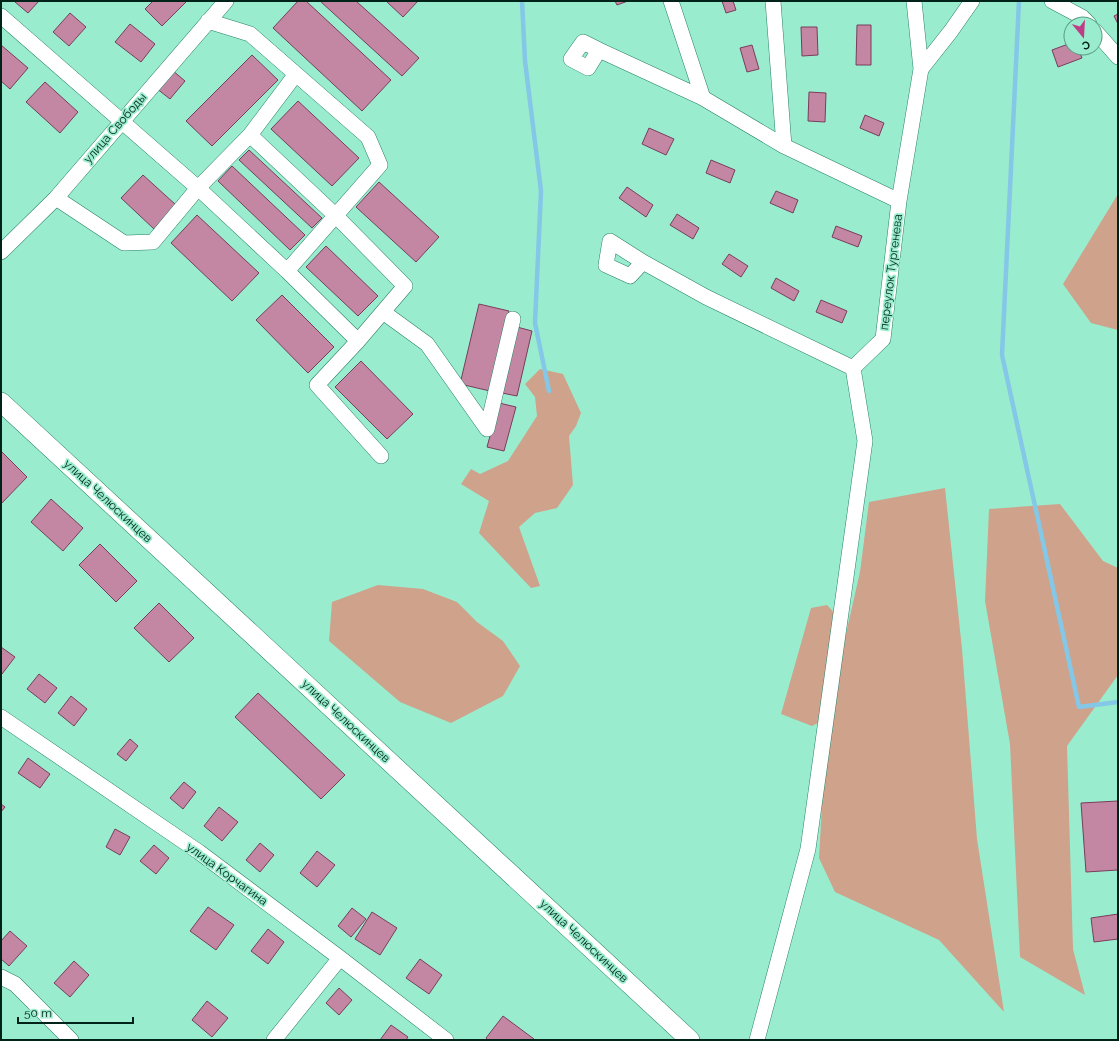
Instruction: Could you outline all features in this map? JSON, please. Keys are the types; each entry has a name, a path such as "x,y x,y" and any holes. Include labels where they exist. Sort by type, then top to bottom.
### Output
{"main road":[{"name":"улица Челюскинцев","path":"3,407 690,1040"}],"street":[{"path":"671,1 703,98"},
{"path":"773,1 784,146"},
{"name":"переулок Тургенева","path":"853,368 883,339 899,201 921,70 914,1"},
{"path":"921,70 972,1"},
{"path":"1052,1 1080,16"},
{"name":"улица Свободы","path":"1,252 56,198 208,21 222,2"},
{"path":"1,16 198,188 287,271 358,341"},
{"path":"208,21 250,34 368,137 380,165 287,271"},
{"path":"1103,40 1118,57"},
{"path":"599,50 703,98 784,146 899,201"},
{"path":"56,198 124,243 153,242 198,188 250,135 296,74"},
{"path":"250,135 336,216 405,286 358,341 317,385 382,456"},
{"path":"644,262 706,297 853,368 865,441 808,849 757,1040"},
{"path":"383,312 427,344 487,429 512,319"},
{"name":"улица Корчагина","path":"2,722 199,852 446,1040"},
{"path":"274,1040 340,958"},
{"path":"1,977 15,984 71,1040"}],"shaded area":[{"path":"1118,194 1118,330 1091,323 1063,284"},
{"path":"540,369 563,374 581,413 576,426 569,436 573,485 557,508 535,513 519,527 540,586 531,588 479,533 489,501 461,484 471,469 480,474 508,461 537,416 535,397 525,384"},
{"path":"945,488 962,649 977,839 1004,1012 939,940 835,892 819,858 827,718 812,726 781,714 811,608 827,605 839,618 845,638 860,572 869,502"},
{"path":"1060,504 1103,561 1118,568 1118,675 1067,746 1073,949 1085,995 1020,957 1010,744 985,601 989,509"},
{"path":"378,585 423,589 457,602 477,622 503,641 520,666 503,696 451,723 400,702 329,641 332,602"}],"building":[{"path":"39,1 28,13 15,2"},
{"path":"153,1 186,2 162,26 145,9"},
{"path":"298,1 306,1 391,80 362,111 273,28"},
{"path":"320,1 356,1 419,58 402,76"},
{"path":"386,1 418,1 403,17"},
{"path":"615,1 628,1 617,5"},
{"path":"722,1 733,1 736,10 726,13"},
{"path":"70,13 86,27 69,46 53,32"},
{"path":"1118,14 1118,24 1114,16"},
{"path":"130,24 155,44 141,62 115,42"},
{"path":"857,25 871,25 871,65 856,65"},
{"path":"801,27 817,27 818,55 802,56"},
{"path":"1,45 28,68 10,89 1,81"},
{"path":"752,45 759,69 747,72 740,48"},
{"path":"1063,46 1063,56 1081,56 1082,58 1058,67 1052,50"},
{"path":"252,55 278,80 212,146 186,121"},
{"path":"172,70 185,81 170,99 156,88"},
{"path":"45,82 78,112 60,133 26,102"},
{"path":"809,92 826,93 825,122 808,121"},
{"path":"298,101 359,158 332,186 271,129"},
{"path":"865,115 884,123 879,136 860,128"},
{"path":"649,128 674,139 666,155 642,144"},
{"path":"249,150 322,218 312,228 239,160"},
{"path":"711,160 735,170 730,183 706,173"},
{"path":"232,166 305,235 290,250 218,181"},
{"path":"143,175 176,205 154,229 121,198"},
{"path":"379,182 439,237 416,262 356,207"},
{"path":"627,187 653,205 646,217 619,198"},
{"path":"776,191 798,200 793,213 770,203"},
{"path":"677,214 699,228 693,239 670,225"},
{"path":"197,215 259,273 232,301 171,243"},
{"path":"836,226 862,236 858,247 832,237"},
{"path":"326,246 378,296 358,316 306,267"},
{"path":"729,254 748,266 741,277 722,264"},
{"path":"776,278 799,291 794,301 771,288"},
{"path":"282,295 334,347 308,373 256,320"},
{"path":"821,300 847,311 842,323 816,312"},
{"path":"479,304 509,311 490,391 460,384"},
{"path":"517,327 532,331 517,396 502,393"},
{"path":"361,361 413,414 387,439 335,387"},
{"path":"499,403 516,407 504,451 487,447"},
{"path":"1,451 27,477 1,504"},
{"path":"51,499 83,528 63,551 31,522"},
{"path":"100,544 137,581 116,602 79,565"},
{"path":"159,603 194,638 169,662 134,628"},
{"path":"1,647 15,657 2,674 1,674"},
{"path":"39,674 57,688 45,703 27,689"},
{"path":"258,693 345,775 321,799 235,717"},
{"path":"71,696 87,709 74,726 58,713"},
{"path":"130,739 138,746 126,761 117,754"},
{"path":"28,758 50,774 40,788 18,773"},
{"path":"184,782 196,792 183,809 170,798"},
{"path":"1118,801 1118,870 1086,872 1081,803"},
{"path":"1,804 5,807 1,812"},
{"path":"219,807 238,822 222,841 204,826"},
{"path":"115,829 130,837 120,855 106,847"},
{"path":"260,843 274,855 260,872 246,860"},
{"path":"154,845 169,858 156,874 140,861"},
{"path":"317,851 335,865 317,887 300,873"},
{"path":"208,907 234,925 216,950 190,931"},
{"path":"352,908 366,919 351,937 338,926"},
{"path":"372,912 397,928 380,955 355,939"},
{"path":"1118,914 1118,939 1094,942 1091,918"},
{"path":"268,929 284,942 268,964 251,951"},
{"path":"10,931 27,946 9,966 1,959 1,941"},
{"path":"420,959 442,975 429,994 406,978"},
{"path":"74,961 89,975 70,997 54,983"},
{"path":"339,988 352,1000 339,1015 326,1003"},
{"path":"207,1001 228,1018 212,1037 192,1020"},
{"path":"503,1016 534,1039 488,1040 486,1038"},
{"path":"391,1025 408,1037 406,1040 380,1040"}],"waterway":[{"path":"522,1 525,61 541,191 535,323 549,391"},
{"path":"1019,1 1002,355 1079,707 1118,702"}]}
